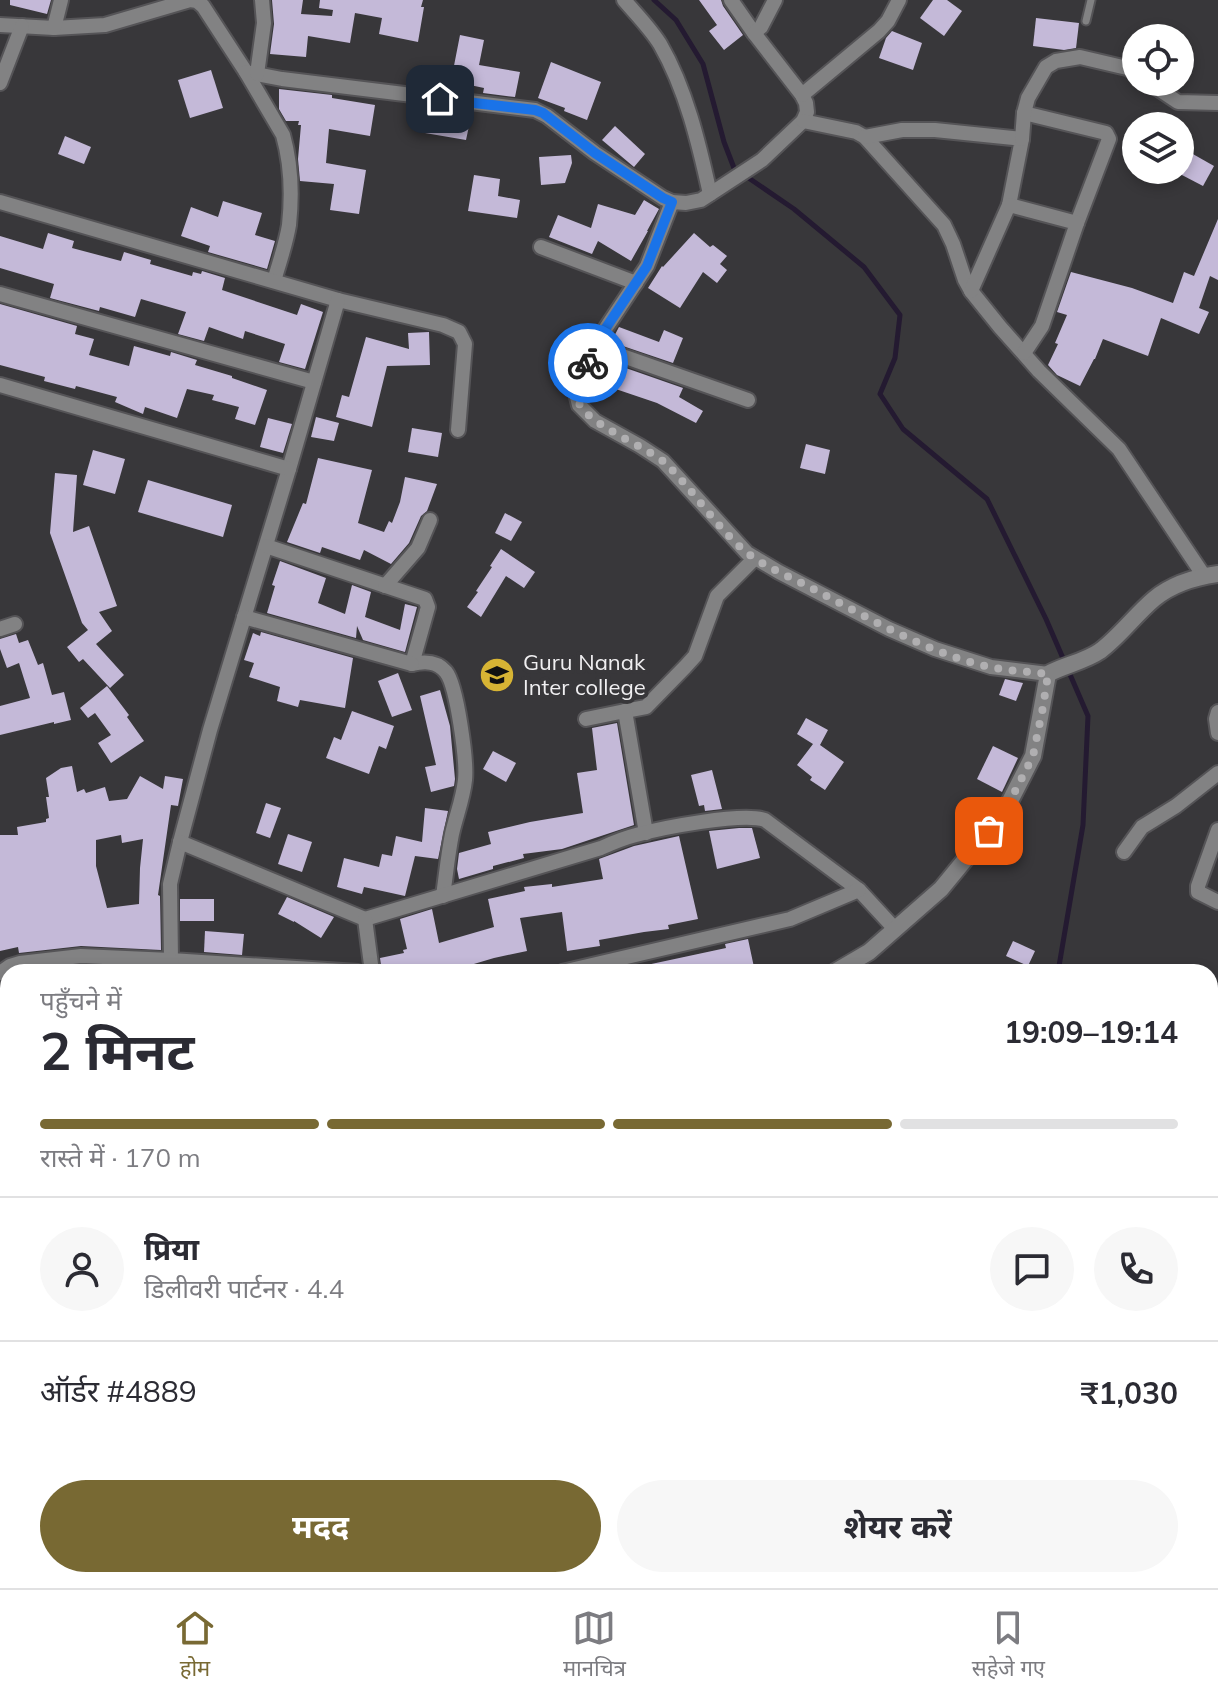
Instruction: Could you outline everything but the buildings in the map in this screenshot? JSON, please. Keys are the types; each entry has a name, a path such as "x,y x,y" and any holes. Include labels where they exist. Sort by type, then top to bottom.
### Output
{"street":[{"path":"54,28 61,0"},
{"path":"0,25 54,28 105,25 190,0 203,6 251,73 286,145 290,186 289,226 274,281"},
{"path":"251,73 264,23 262,0"},
{"path":"624,0 660,43 685,102 710,194"},
{"path":"251,73 535,110 663,198 672,202 694,203 762,160 803,121 807,112 802,95 731,0"},
{"path":"754,33 761,27 775,0"},
{"path":"802,95 879,31 899,0"},
{"path":"0,83 22,26"},
{"path":"971,291 1009,205 1028,98 1046,67 1056,61 1080,57 1122,67"},
{"path":"1169,96 1178,102 1218,103"},
{"path":"1024,113 1106,133 1109,139 1042,326 1024,353"},
{"path":"672,202 647,266 594,346 577,397 579,405 595,421 663,461 747,553 889,629 935,649 991,667 1053,671 1099,652 1156,597 1177,585 1211,575 1119,449 1039,371 971,291 944,225 865,137 856,132 803,121"},
{"path":"865,137 902,130 935,130 1022,139"},
{"path":"0,202 459,332 465,344 458,430"},
{"path":"1009,205 1077,223"},
{"path":"541,247 636,283"},
{"path":"0,294 314,382"},
{"path":"171,964 170,884 180,842 210,730 338,300"},
{"path":"594,346 748,400"},
{"path":"0,385 289,469"},
{"path":"385,586 418,548 430,520"},
{"path":"266,546 425,599 428,607 412,664"},
{"path":"586,719 646,707 695,656 717,596 755,558"},
{"path":"244,617 412,664 425,661 436,664 447,673 466,759 443,896"},
{"path":"0,629 15,624"},
{"path":"849,964 869,952 941,889 1005,811 1033,756 1053,671"},
{"path":"625,711 646,833"},
{"path":"1218,712 1218,733"},
{"path":"1124,852 1142,827 1176,806 1218,773"},
{"path":"180,842 365,919 646,833 711,820 760,818 859,890 895,929"},
{"path":"1218,830 1198,886 1198,892 1218,902"},
{"path":"596,964 790,919 859,890"},
{"path":"365,919 371,964"},
{"path":"17,964 81,956 153,964"}],"lane":[{"path":"1086,21 1091,0"}],"waterway":[{"path":"654,0 676,20 703,64 734,168 794,209 864,267 900,315 895,358 880,394 903,429 987,499 1046,619 1088,716 1083,825 1059,964"}],"way so far":[{"path":"588,363 577,397 583,411 663,461 747,553 889,629 935,649 991,667 1048,674 1033,756 1005,811 989,831"}],"place":[{"name":"Guru Nanak Inter college","path":"497,675"}],"route":[{"path":"440,99 543,113 595,153 672,202 647,266 592,349 588,363"}]}
